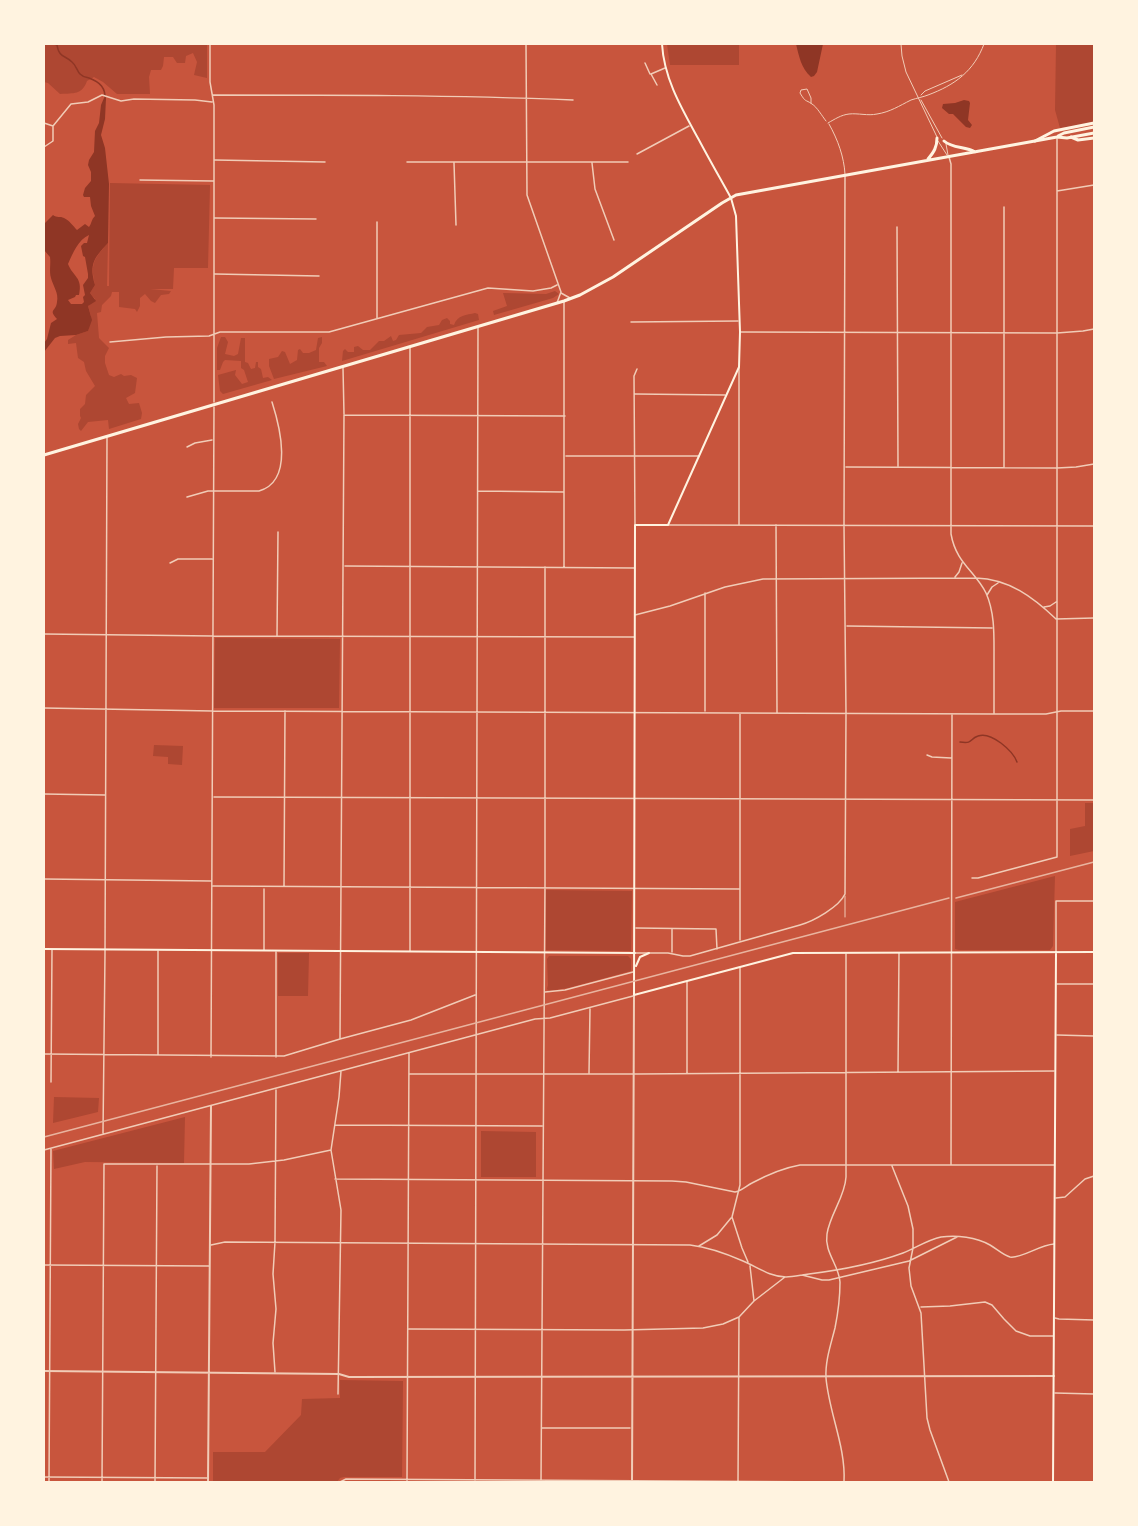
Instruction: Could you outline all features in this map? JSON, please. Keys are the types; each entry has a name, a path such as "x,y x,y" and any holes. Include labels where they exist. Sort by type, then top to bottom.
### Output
{"main road":[{"path":"662,44 671,85 731,198 736,216 740,321 739,367 668,525 635,525 634,995 793,953 1095,952"},
{"path":"1057,137 1095,125"},
{"path":"1035,141 1054,131 1095,125"},
{"path":"44,455 557,304 613,277 731,198 750,192 1057,137 1095,133"},
{"path":"1071,137 1078,140 1095,138"},
{"path":"927,161 935,151 937,138"},
{"path":"944,141 954,147 969,148 975,152"},
{"path":"44,948 635,953"},
{"path":"1053,1482 1056,952"},
{"path":"634,971 639,959 649,953"}],"street":[{"path":"210,44 214,160 211,1057"},
{"path":"526,44 527,197 561,292 571,298"},
{"path":"645,63 657,85"},
{"path":"651,74 666,68"},
{"path":"44,147 52,141 53,126 71,104 88,102 102,95 121,101 134,99 213,102"},
{"path":"212,95 573,100"},
{"path":"44,123 53,126"},
{"path":"637,154 691,125"},
{"path":"972,878 1056,857 1057,137"},
{"path":"949,157 951,163 950,525 952,541 962,562 976,578 987,596 993,617 994,714"},
{"path":"214,160 325,162"},
{"path":"407,162 628,162"},
{"path":"592,162 594,185 614,240"},
{"path":"454,163 456,225"},
{"path":"635,953 672,953 690,956 806,924 838,903 845,894 845,175"},
{"path":"140,180 214,181"},
{"path":"1057,191 1095,185"},
{"path":"1004,207 1004,468"},
{"path":"214,218 316,219"},
{"path":"377,222 377,319"},
{"path":"897,227 898,467"},
{"path":"214,274 319,276"},
{"path":"110,342 209,336 220,332 325,333 488,288 533,291 558,285"},
{"path":"557,304 561,292"},
{"path":"564,301 564,567"},
{"path":"631,322 740,321"},
{"path":"475,1481 478,327"},
{"path":"740,332 1057,333 1095,329"},
{"path":"410,347 410,951"},
{"path":"340,1039 343,367"},
{"path":"739,367 739,525"},
{"path":"635,525 634,376 637,369"},
{"path":"634,394 725,395"},
{"path":"187,497 202,492 259,491 269,487 276,479 281,465 279,426 272,402"},
{"path":"344,415 565,416"},
{"path":"103,1133 107,436"},
{"path":"187,447 213,440"},
{"path":"565,456 699,456"},
{"path":"845,467 1057,468 1095,464"},
{"path":"478,491 564,492"},
{"path":"668,525 1095,525"},
{"path":"776,525 777,713"},
{"path":"277,636 278,532"},
{"path":"170,563 178,559 213,559"},
{"path":"954,578 962,562"},
{"path":"343,566 635,568"},
{"path":"541,1482 545,567"},
{"path":"635,615 747,582 776,579 976,578 1000,581 1013,586 1044,607 1056,619 1095,618"},
{"path":"987,596 992,587 1000,581"},
{"path":"705,593 705,712"},
{"path":"1044,607 1057,602"},
{"path":"846,626 994,628"},
{"path":"44,634 635,637"},
{"path":"44,708 212,711 994,714 1095,711"},
{"path":"284,887 285,711"},
{"path":"740,713 740,941"},
{"path":"951,1166 952,713"},
{"path":"927,755 952,758"},
{"path":"44,795 106,795"},
{"path":"213,797 1095,800"},
{"path":"44,879 212,881"},
{"path":"212,886 740,889"},
{"path":"264,887 264,951"},
{"path":"1056,952 1056,901 1095,901"},
{"path":"635,928 716,929 717,949"},
{"path":"672,928 672,953"},
{"path":"51,1082 52,949"},
{"path":"158,950 158,1056"},
{"path":"276,951 276,1057"},
{"path":"844,1482 841,1452 826,1377 837,1315 840,1279 828,1247 827,1236 845,1186 846,953"},
{"path":"898,953 898,1072"},
{"path":"698,1246 717,1235 732,1217 739,1191 740,967"},
{"path":"543,992 565,990 634,971"},
{"path":"687,981 687,1074"},
{"path":"1056,984 1095,984"},
{"path":"44,1054 284,1056 411,1020 476,994"},
{"path":"44,1150 409,1052 634,995 632,1482"},
{"path":"589,1074 590,1008"},
{"path":"1056,1035 1095,1036"},
{"path":"407,1481 409,1052"},
{"path":"338,1394 341,1210 331,1150 341,1070"},
{"path":"410,1074 1056,1071"},
{"path":"276,1088 273,1274 276,1309 273,1343 276,1373"},
{"path":"208,1482 211,1106"},
{"path":"334,1125 542,1126"},
{"path":"49,1482 51,1148"},
{"path":"102,1482 104,1164 249,1164 331,1150"},
{"path":"155,1482 157,1165"},
{"path":"892,1165 910,1215 914,1238 909,1268 911,1286 921,1313 926,1407 930,1430 949,1482"},
{"path":"336,1179 679,1182 720,1190 739,1191 755,1181 796,1166 1055,1165"},
{"path":"1055,1198 1065,1197 1085,1179 1095,1176"},
{"path":"732,1217 751,1270 754,1301"},
{"path":"210,1245 225,1242 674,1244 698,1246 732,1257 768,1273 785,1277 837,1270 879,1260 901,1254 937,1238 957,1236 980,1240 1004,1255 1012,1257 1041,1246 1054,1244"},
{"path":"802,1275 822,1280 840,1279 909,1261 957,1236"},
{"path":"44,1265 210,1266"},
{"path":"409,1329 708,1328 739,1317 754,1301 785,1277"},
{"path":"920,1307 985,1302 992,1305 1016,1330 1030,1336 1054,1336"},
{"path":"738,1482 739,1317"},
{"path":"1054,1318 1095,1320"},
{"path":"44,1371 339,1374 349,1377 1054,1376"},
{"path":"1054,1393 1095,1394"},
{"path":"541,1428 632,1428"},
{"path":"44,1477 208,1478"},
{"path":"340,1482 346,1479 541,1482 838,1482"},
{"path":"874,1482 960,1482"}],"lane":[{"path":"901,44 903,63 937,138 949,157"},
{"path":"828,123 849,114 872,115 886,112 960,79 980,56 984,44"},
{"path":"919,97 925,91 965,74"},
{"path":"811,103 807,89 801,90 802,98 811,103 828,123 836,138 845,175"},
{"path":"919,97 944,141 949,157"},
{"path":"845,894 846,917"}],"shaded area":[{"path":"44,44 207,45 207,78 194,75 197,62 193,53 186,56 185,63 177,63 173,57 164,57 161,70 151,70 150,94 117,94 94,77 87,81 80,91 60,94 44,82"},
{"path":"667,44 739,44 739,65 670,65"},
{"path":"796,44 823,44 817,72 814,76 811,77 805,70"},
{"path":"1056,44 1094,44 1094,123 1060,128 1055,110"},
{"path":"106,98 105,119 101,135 105,148 109,184 108,243 96,257 93,266 95,285 90,293 96,301 88,306 92,320 88,331 55,338 44,352 44,343 51,323 57,319 53,312 57,293 50,275 50,257 44,250 44,224 53,215 63,217 77,230 85,224 89,227 95,216 90,197 83,195 91,181 88,165 94,152 95,131 99,123 101,105","holes":["89,235 87,243 81,246 88,274 83,285 84,302 71,304 68,300 79,295 80,284 68,264 79,243"]},
{"path":"964,100 970,103 968,120 972,125 970,128 942,108 943,104"},
{"path":"110,183 210,185 208,268 174,268 173,289 150,289 171,291 169,294 161,295 155,303 145,294 140,298 137,312 135,309 119,307 119,292 112,292 102,305 101,312 97,313 99,338 109,348 105,356 105,363 109,375 114,377 121,374 131,375 137,378 135,393 126,398 129,404 139,403 141,419 109,429 108,420 88,422 81,431 78,424 81,418 80,409 85,404 86,395 95,386 86,371 84,362 78,358 76,343 68,344 68,340 88,331 91,316 88,306 95,299 90,293 95,285 93,266 96,258 108,243 107,286 109,286"},
{"path":"555,291 559,294 553,298 494,315 493,311 507,306 503,293 546,294"},
{"path":"478,314 479,320 342,361 345,349 348,352 354,352 354,347 358,346 363,350 370,350 379,341 384,341 391,336 393,341 399,335 421,333 427,327 439,325 447,318 450,324 454,325 460,317"},
{"path":"221,337 225,337 228,342 225,354 234,356 238,354 241,338 245,338 245,362 251,369 255,368 258,362 263,378 268,377 272,380 223,394 220,391 218,375 236,370 235,375 242,384 248,382 241,368 241,361 225,360 220,370 217,370 217,348"},
{"path":"322,337 319,362 324,362 327,366 274,379 269,359 278,357 282,351 285,352 290,364 297,360 298,350 309,353 316,350 318,338"},
{"path":"215,638 340,639 339,708 214,708"},
{"path":"154,745 183,746 182,765 168,764 168,757 153,756"},
{"path":"1085,803 1094,803 1094,851 1070,856 1070,829 1085,826"},
{"path":"1055,876 1053,946 1050,950 955,949 955,902"},
{"path":"546,890 632,891 631,951 546,950"},
{"path":"278,953 309,953 308,996 278,996"},
{"path":"549,956 628,956 631,959 631,971 549,991 547,989 547,959"},
{"path":"54,1097 99,1098 98,1112 53,1123"},
{"path":"185,1117 184,1163 85,1162 54,1169 53,1151"},
{"path":"481,1131 536,1132 536,1177 481,1177"},
{"path":"340,1380 403,1381 402,1477 344,1477 337,1482 213,1482 213,1452 265,1452 301,1415 302,1399 340,1398"}],"waterway":[{"path":"54,44 57,45 61,54 73,63 81,75 101,86 105,100"},
{"path":"960,742 969,742 978,736 989,736 1006,748 1017,762"}],"railway":[{"path":"956,898 1094,862"},
{"path":"44,1137 949,898"}]}
